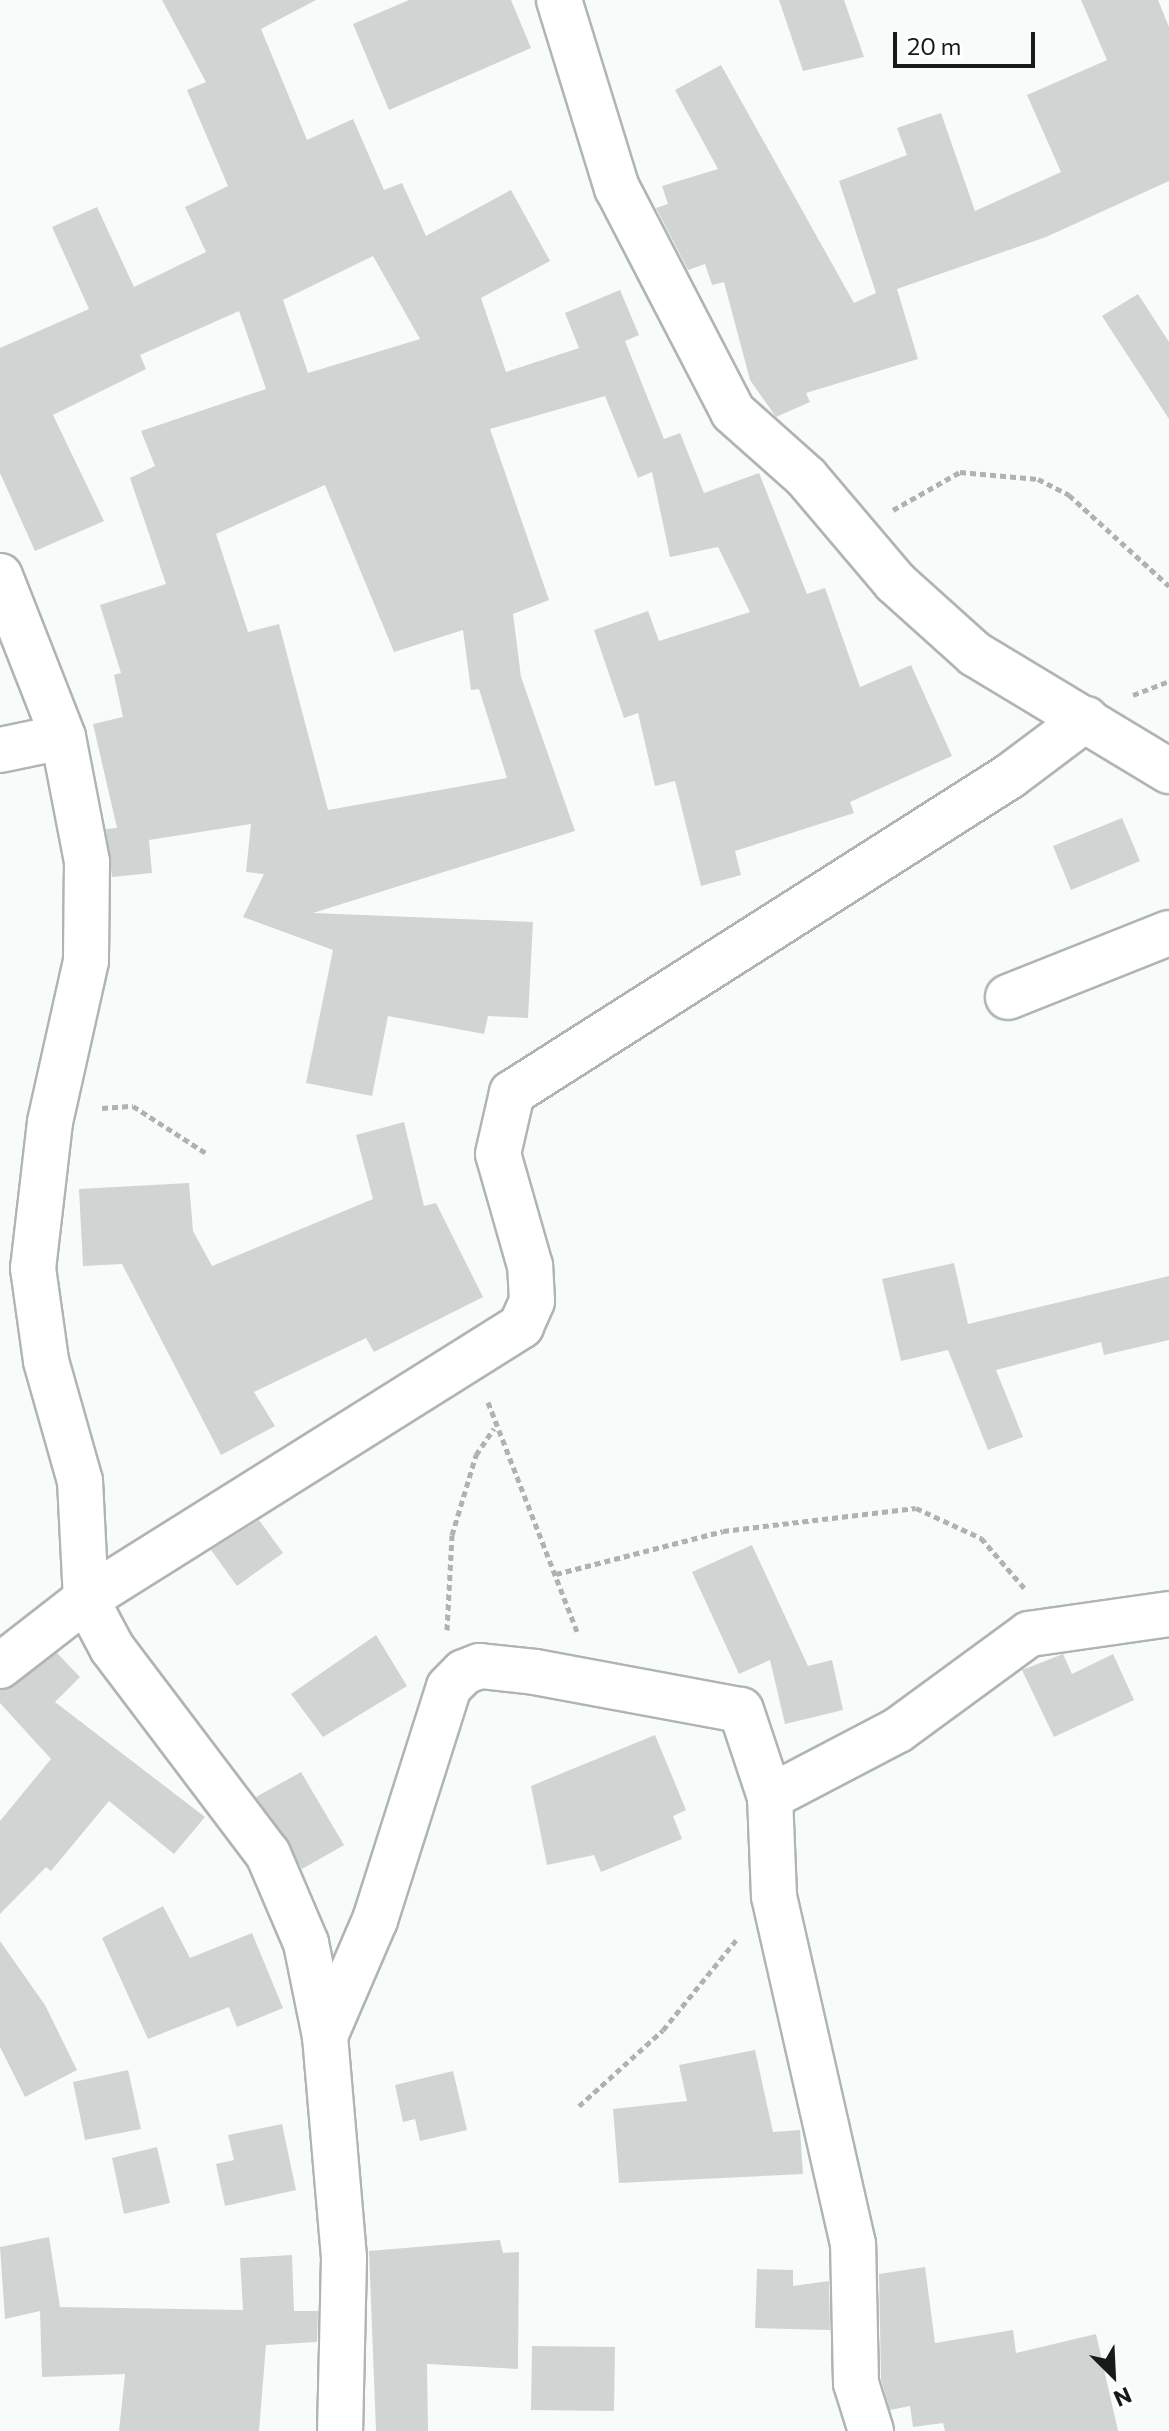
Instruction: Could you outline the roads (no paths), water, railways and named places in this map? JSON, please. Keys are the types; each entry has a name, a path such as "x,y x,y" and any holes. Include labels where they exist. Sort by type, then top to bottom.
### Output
{"street":[{"path":"559,0 617,188 706,371 756,439 806,477 866,550 975,654 1169,771"},
{"path":"0,576 63,737 82,810 88,922 50,1122 33,1268 46,1361 80,1481 86,1599 112,1648 268,1854 306,1943 325,2036 344,2258 340,2431"},
{"path":"0,1666 86,1599 476,1358 521,1326 532,1301 530,1266 498,1154 512,1093 1010,776 1086,719"},
{"path":"0,750 63,737"},
{"path":"1008,997 1169,933"},
{"path":"770,1797 898,1730 1012,1644 1051,1627 1169,1614"},
{"path":"325,2036 380,1904 449,1687 480,1666 589,1681 741,1710 770,1797 774,1896 853,2244 856,2383 871,2431"}]}
